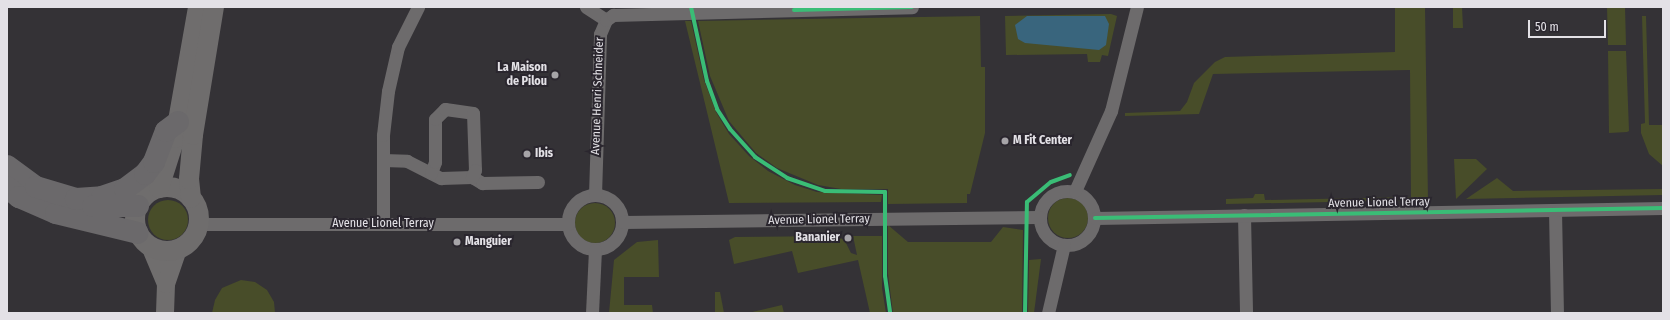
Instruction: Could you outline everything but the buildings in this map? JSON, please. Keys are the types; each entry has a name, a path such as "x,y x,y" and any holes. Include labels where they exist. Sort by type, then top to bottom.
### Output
{"highway":[{"path":"36,187 76,198 102,197 125,189 145,174 154,162 166,131 178,122"},
{"path":"7,166 42,193 74,204 138,206"},
{"path":"7,187 19,197 56,213 144,239"}],"main road":[{"path":"159,188 178,122 198,7"},
{"path":"144,239 163,251 178,250 192,240 199,224 199,215 191,198 188,179 193,135 214,7"},
{"path":"166,284 144,239 136,215 138,206 143,198 159,188 176,189 191,198"},
{"path":"165,313 166,284 178,250"}],"street":[{"path":"383,224 382,135 392,68 398,47 418,7"},
{"path":"586,7 606,20"},
{"name":"Avenue Henri Schneider","path":"595,195 600,34 606,20 613,15 628,13 794,8 912,7"},
{"path":"1075,191 1111,111 1137,7"},
{"path":"431,173 436,162 435,119 445,109 473,112 475,170 472,177"},
{"path":"383,160 407,161 441,178 472,177 482,183 538,182"},
{"path":"1067,190 1075,191 1087,198 1095,218 1089,235 1078,243 1064,245 1047,236 1039,217 1043,205 1051,195 1067,190"},
{"path":"595,195 612,200 621,214 623,222 617,238 611,244 595,250 579,244 571,235 568,224 572,206 579,200 595,195"},
{"name":"Avenue Lionel Terray","path":"1095,218 1663,208"},
{"path":"1555,210 1557,313"},
{"path":"1244,215 1246,313"},
{"name":"Avenue Lionel Terray","path":"623,222 1039,217"},
{"name":"Avenue Lionel Terray","path":"199,224 568,224"},
{"path":"1048,313 1064,245"},
{"path":"592,313 595,250"}],"green space":[{"path":"1395,7 1425,7 1428,200 1226,204 1226,199 1253,198 1255,194 1264,194 1265,200 1411,197 1410,70 1213,74 1199,114 1125,116 1125,113 1180,111 1187,102 1194,83 1215,62 1225,57 1395,52"},
{"path":"1453,7 1462,7 1463,28 1453,28"},
{"path":"1607,7 1625,7 1626,45 1608,45"},
{"path":"1111,14 1117,16 1108,56 1102,55 1100,62 1088,62 1087,54 1006,55 1005,16"},
{"path":"980,16 981,67 985,67 985,133 970,194 967,194 967,203 888,204 888,189 841,189 818,185 777,168 756,153 729,121 710,76 698,21"},
{"path":"1642,16 1646,16 1649,125 1663,125 1663,166 1649,154 1641,133 1641,124 1645,123"},
{"path":"685,21 691,21 704,80 716,112 729,134 749,156 768,171 795,185 817,192 882,195 881,202 729,203"},
{"path":"1608,51 1626,51 1629,131 1627,132 1609,133"},
{"path":"1454,159 1476,159 1487,169 1456,199"},
{"path":"1497,178 1513,191 1663,189 1663,195 1466,199"},
{"path":"1072,198 1079,201 1085,207 1088,218 1087,226 1079,235 1072,238 1064,238 1057,235 1049,226 1048,214 1051,207 1060,199"},
{"path":"172,200 179,203 185,209 188,220 187,228 179,237 172,240 164,240 157,237 149,228 148,216 151,209 160,201"},
{"path":"599,203 606,206 612,212 615,223 614,231 606,240 599,243 591,243 584,240 576,231 575,219 578,212 587,204"},
{"path":"888,225 908,242 991,242 1003,227 1023,230 1022,313 893,313 888,274"},
{"path":"838,236 845,241 851,253 857,255 853,236 882,236 882,288 886,313 870,313 858,260 798,273 792,251 734,264 729,240 735,237"},
{"path":"658,240 659,277 624,277 624,305 652,305 653,313 609,313 614,260 637,242"},
{"path":"1041,259 1034,313 1028,313 1029,260"},
{"path":"241,280 255,282 267,290 274,302 275,313 212,313 215,300 222,288"},
{"path":"715,292 720,292 724,313 715,313"},
{"path":"782,305 784,313 748,313"}],"water":[{"path":"1027,16 1105,16 1109,24 1106,45 1099,50 1025,43 1018,39 1015,25"}],"cycle path":[{"path":"691,7 707,81 717,109 730,129 755,157 787,178 825,191 885,192 885,276 890,313"},
{"path":"794,10 912,7"},
{"path":"1025,313 1027,202 1051,182 1070,175"},
{"path":"1095,218 1663,208"}],"place":[{"name":"La Maison de Pilou","path":"555,75"},
{"name":"M Fit Center","path":"1005,141"},
{"name":"Ibis","path":"527,154"},
{"name":"Bananier","path":"848,238"},
{"name":"Manguier","path":"457,242"}]}
